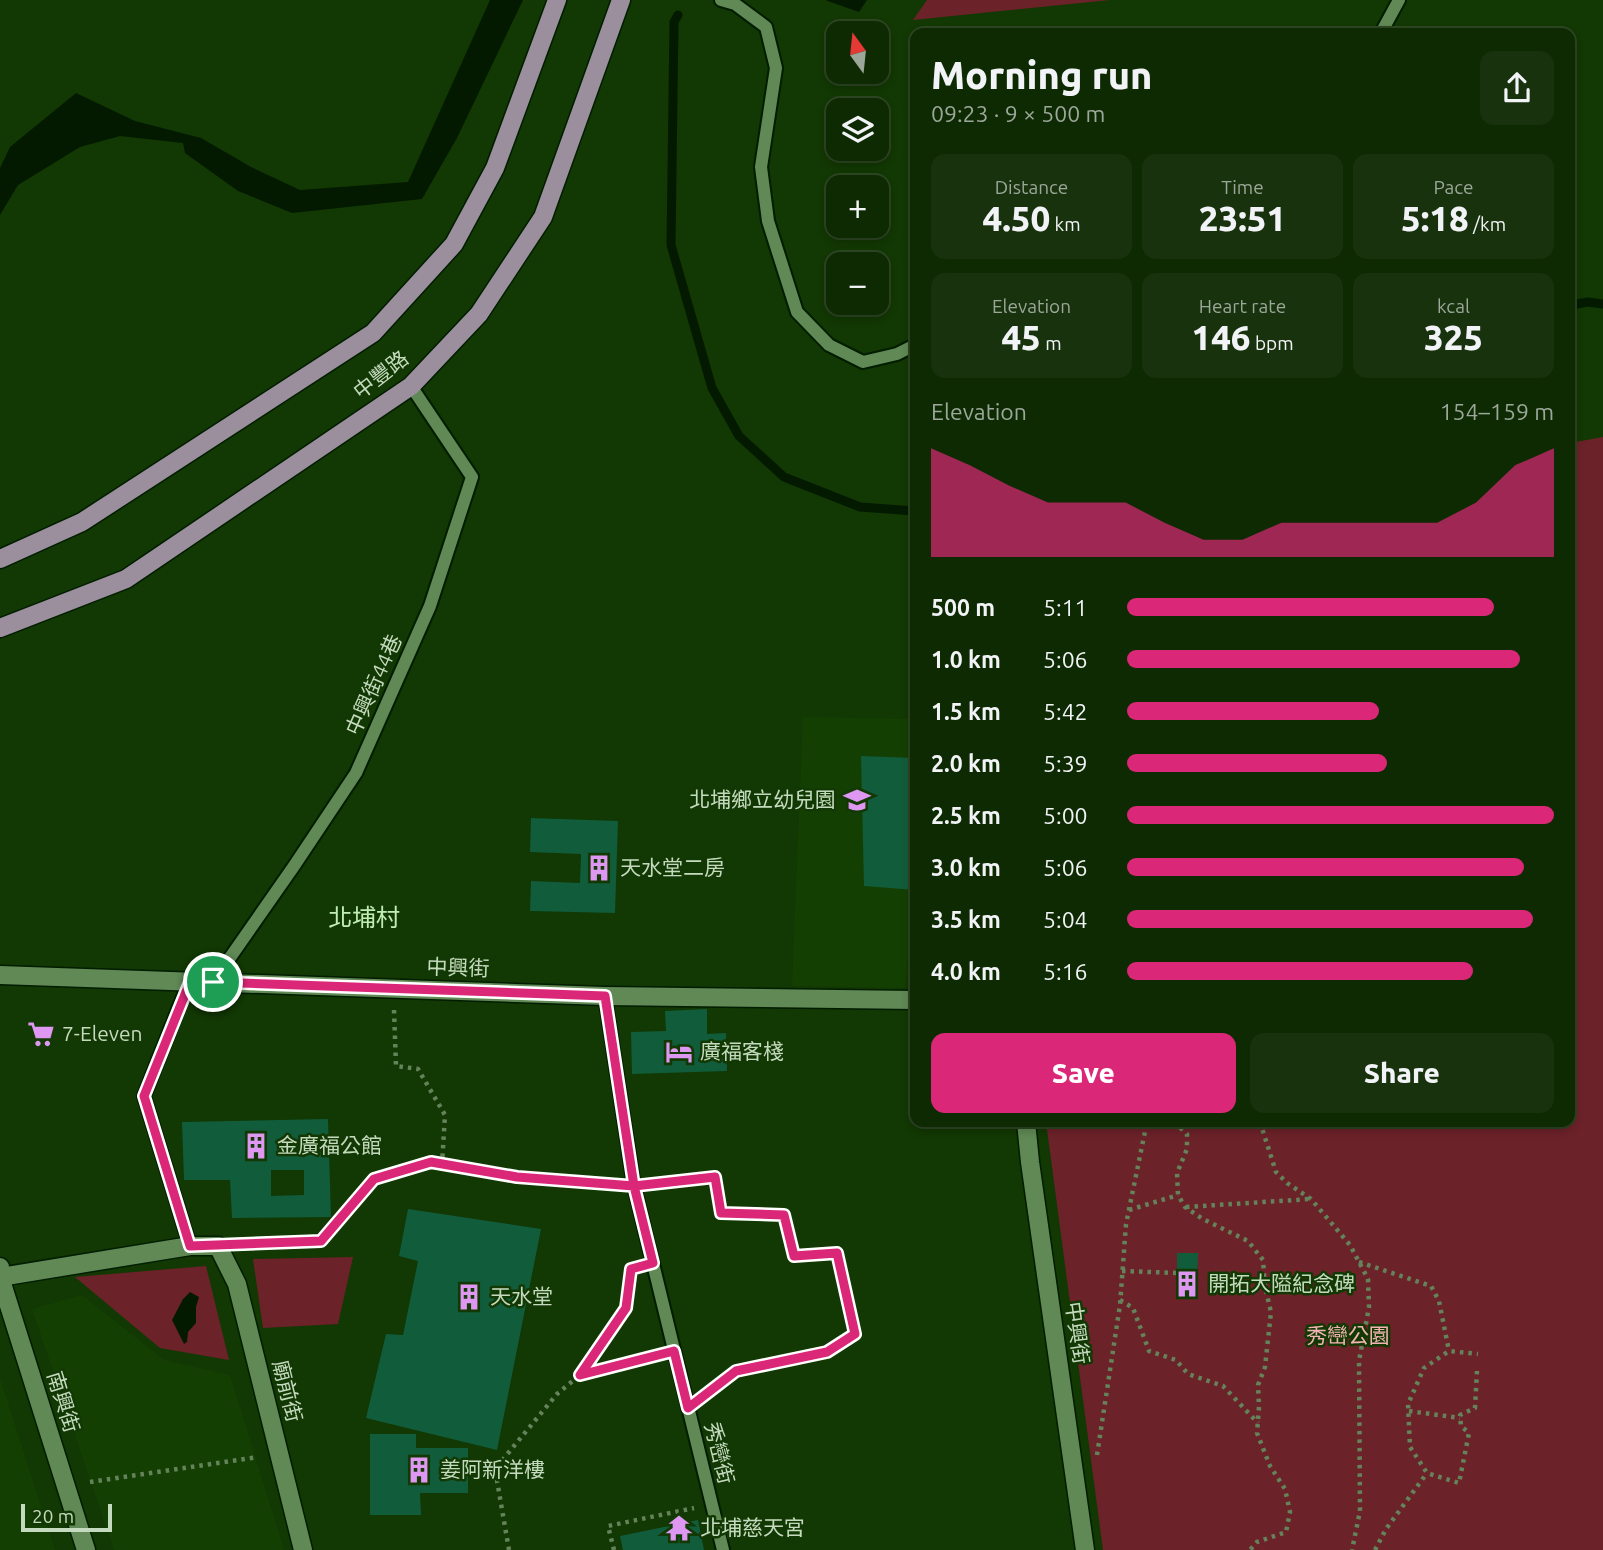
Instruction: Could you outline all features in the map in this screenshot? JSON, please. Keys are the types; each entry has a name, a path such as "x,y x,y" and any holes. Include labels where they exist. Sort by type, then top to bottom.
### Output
{"main road":[{"name":"中豐路","path":"0,559 82,522 373,333 454,244 495,168 558,0"},
{"name":"中豐路","path":"0,628 125,579 411,386 479,314 543,217 621,0"}],"street":[{"name":"中興街","path":"0,975 605,996 910,1000"},
{"name":"中興街","path":"1026,1127 1085,1550"},
{"path":"0,1278 190,1246 218,1246"},
{"name":"廟前街","path":"218,1246 237,1284 303,1550"},
{"name":"南興街","path":"0,1267 0,1278 86,1550"}],"lane":[{"path":"721,0 735,4 766,27 776,68 761,167 768,221 797,313 828,345 863,362 897,354 910,348"},
{"path":"1384,28 1399,0"},
{"name":"中興街44巷","path":"213,982 295,866 356,773 430,606 472,477 411,386"},
{"path":"190,982 144,1096 190,1246"},
{"name":"秀巒街","path":"605,996 634,1186 723,1550"}],"path":[{"path":"393,989 396,1066 418,1069 446,1115 442,1164"},
{"path":"1077,1497 1098,1454 1120,1300 1129,1210 1146,1127"},
{"path":"1179,1127 1187,1134 1187,1149 1177,1173 1178,1195 1185,1207 1248,1241 1263,1259 1270,1312 1265,1367 1258,1385 1257,1433 1270,1466 1285,1489 1290,1512 1286,1532 1257,1542 1250,1550"},
{"path":"1262,1127 1276,1172 1311,1199 1349,1245 1368,1279 1369,1307 1359,1361 1360,1511 1352,1550"},
{"path":"218,1246 321,1241 374,1179 431,1162 517,1177 634,1186 715,1177 721,1213 784,1215 794,1256 837,1253 855,1334 827,1352 736,1371 688,1408"},
{"path":"1129,1210 1178,1195"},
{"path":"1185,1207 1311,1199"},
{"path":"1358,1261 1431,1286 1439,1301 1449,1351"},
{"path":"509,1550 495,1469 557,1394 580,1375 626,1308 631,1269 653,1263"},
{"path":"1122,1271 1177,1273"},
{"path":"1120,1300 1133,1308 1149,1350 1176,1360 1188,1374 1223,1386 1258,1423"},
{"path":"580,1375 674,1351"},
{"path":"1477,1371 1475,1408 1460,1415 1461,1426 1469,1433 1460,1483 1427,1474 1410,1447 1408,1404 1424,1368 1449,1351 1478,1354"},
{"path":"1409,1410 1460,1418"},
{"path":"66,1485 279,1454"},
{"path":"1375,1550 1386,1529 1427,1474"},
{"path":"614,1550 608,1526 712,1505"}],"shaded area":[{"path":"490,0 523,0 457,138 422,199 292,213 238,191 185,153 183,143 120,136 80,147 18,185 0,215 0,168 10,147 76,93 135,121 201,138 251,167 300,190 408,182"},
{"path":"825,0 867,0 859,12"},
{"name":"北埔鄉立幼兒園","path":"803,717 910,719 910,935 905,988 792,986"},
{"path":"190,1292 199,1297 196,1323 188,1332 187,1342 184,1344 172,1320 183,1299"},
{"path":"82,1295 164,1360 230,1375 284,1550 114,1550 32,1309"},
{"path":"0,1378 55,1550 0,1550"}],"green space":[{"path":"927,0 1110,0 913,20"},
{"name":"秀巒公園","path":"1603,437 1603,1550 1103,1550 1047,1127 1575,1127 1575,442"},
{"path":"353,1257 338,1324 263,1328 253,1259"},
{"path":"206,1266 229,1360 160,1348 75,1277"}],"building":[{"path":"861,756 910,758 910,890 864,886"},
{"name":"天水堂二房","path":"531,818 618,821 615,913 530,911 531,881 580,883 581,854 530,852"},
{"name":"廣福客棧","path":"707,1009 707,1034 726,1033 727,1071 632,1074 631,1032 666,1031 665,1011"},
{"name":"金廣福公館","path":"328,1119 331,1217 232,1218 230,1180 184,1180 182,1122","holes":["271,1170 304,1170 304,1195 271,1196"]},
{"name":"天水堂","path":"408,1209 541,1229 497,1450 366,1418 386,1334 403,1335 418,1261 399,1256"},
{"name":"開拓大隘紀念碑","path":"1177,1253 1198,1253 1197,1294 1177,1295"},
{"name":"姜阿新洋樓","path":"370,1434 416,1434 416,1448 468,1448 468,1493 420,1493 421,1515 370,1515"},
{"name":"北埔慈天宮","path":"698,1520 704,1550 623,1550 620,1536"}],"waterway":[{"path":"678,15 674,22 671,245 712,388 739,436 784,477 860,507 910,511"},
{"path":"1575,304 1603,304"}],"place":[{"name":"北埔鄉立幼兒園","path":"857,800"},
{"name":"天水堂二房","path":"599,868"},
{"name":"7-Eleven","path":"41,1034"},
{"name":"廣福客棧","path":"679,1052"},
{"name":"金廣福公館","path":"256,1146"},
{"name":"開拓大隘紀念碑","path":"1187,1284"},
{"name":"天水堂","path":"469,1297"},
{"name":"姜阿新洋樓","path":"419,1470"},
{"name":"北埔慈天宮","path":"679,1528"}],"district":[{"name":"北埔村","path":"364,918"}],"route":[{"path":"213,982 190,982 144,1096 190,1246 321,1241 374,1179 431,1162 517,1177 634,1186 653,1263 631,1269 626,1308 580,1375 674,1351 688,1408 736,1371 827,1352 855,1334 837,1253 794,1256 784,1215 721,1213 715,1177 634,1186 605,996 213,982"}]}
